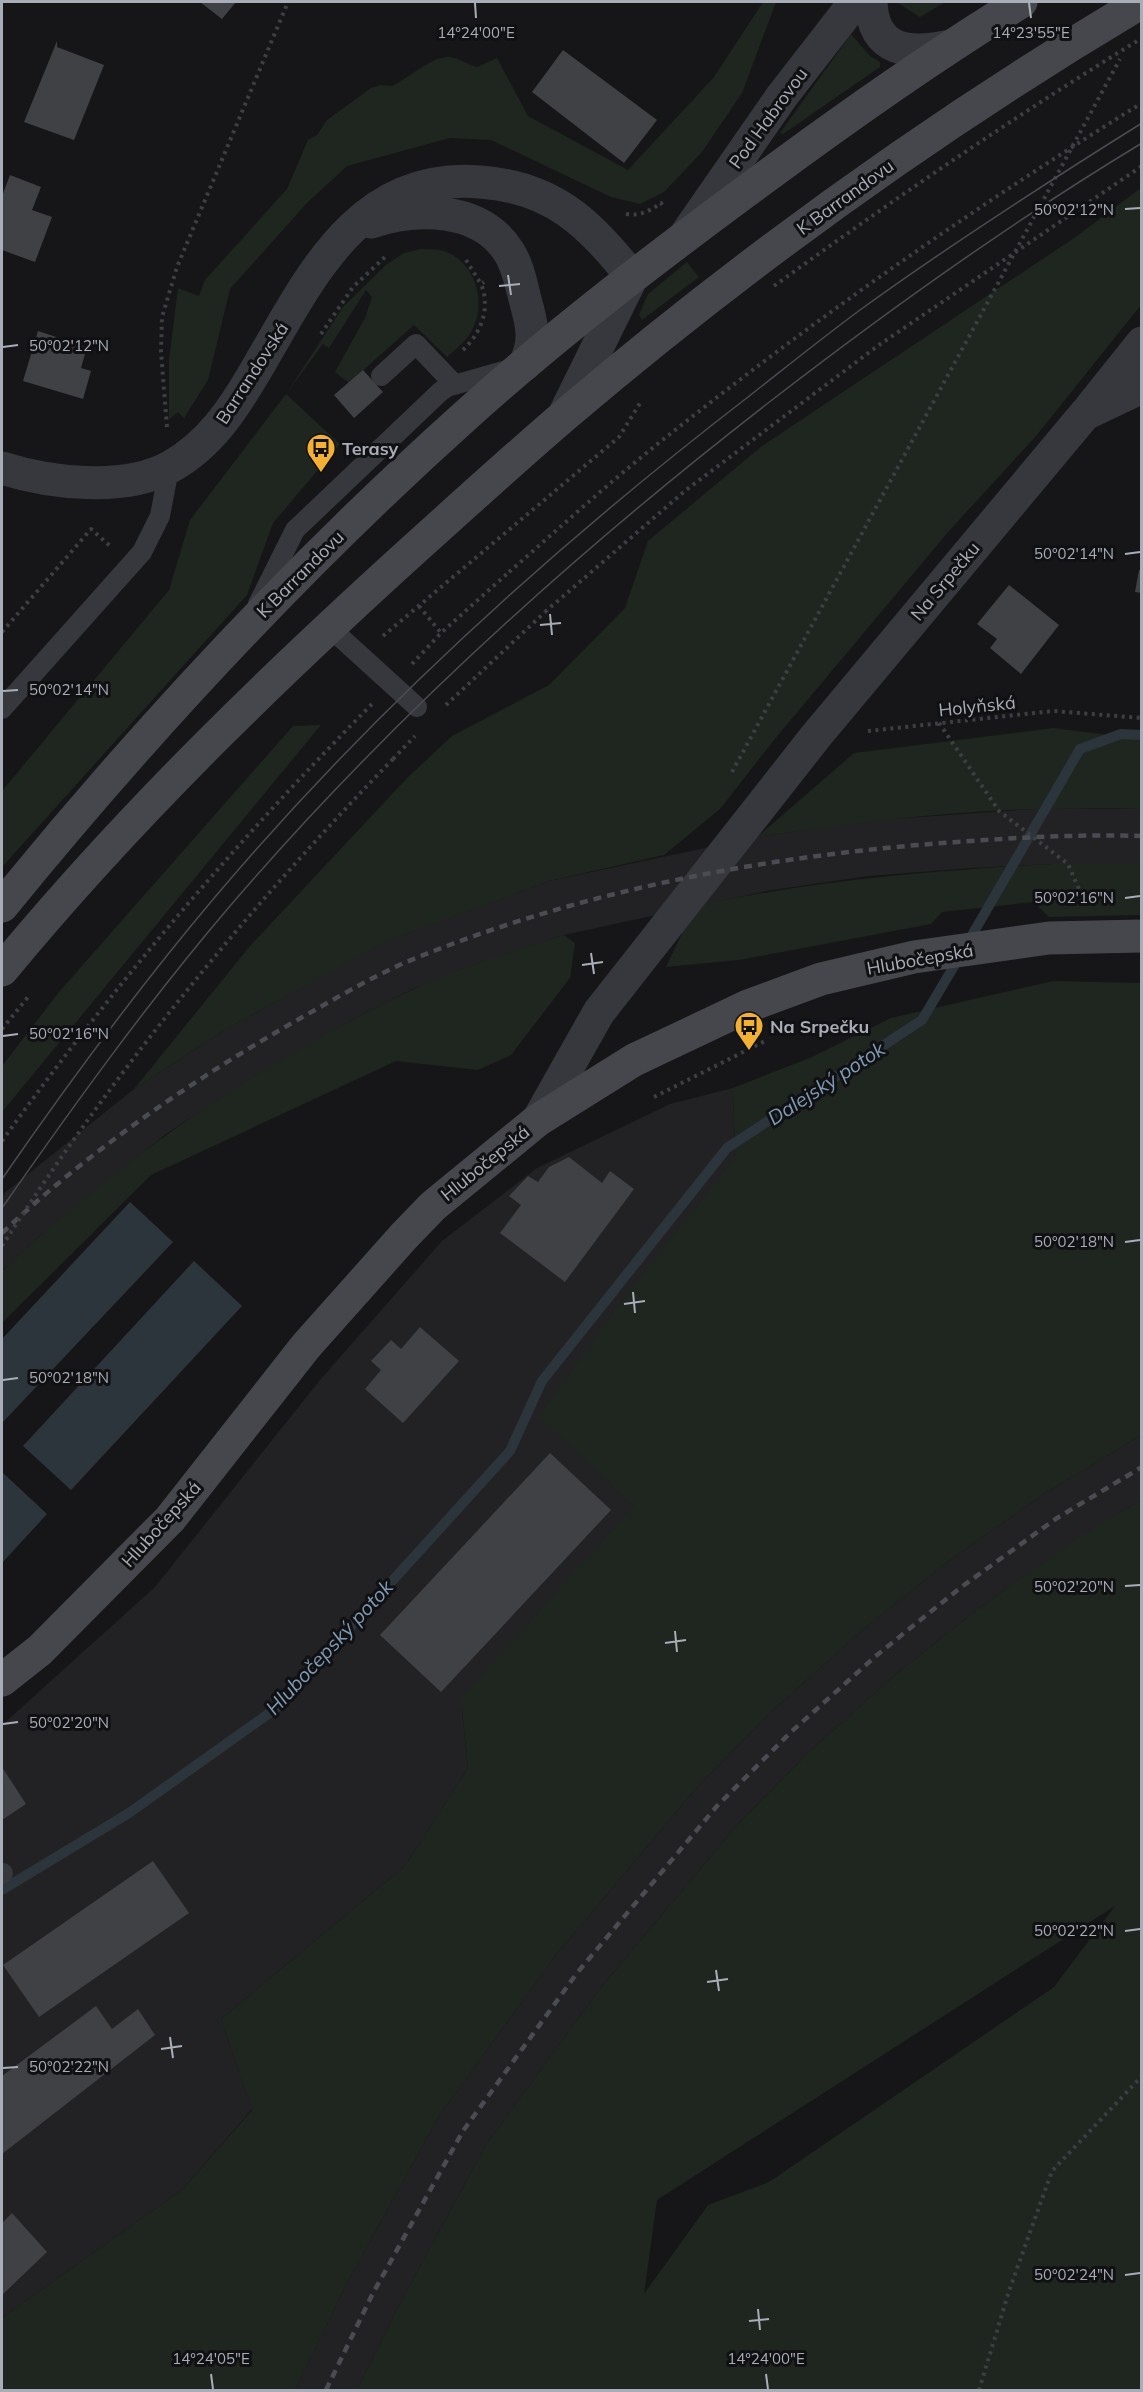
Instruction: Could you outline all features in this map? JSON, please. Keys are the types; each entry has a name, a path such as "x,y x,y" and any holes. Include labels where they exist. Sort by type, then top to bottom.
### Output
{"main road":[{"name":"K Barrandovu","path":"2,906 246,627 389,487 524,365 684,237 869,101 1021,2"},
{"name":"K Barrandovu","path":"2,970 56,904 178,773 328,626 564,415 766,274 971,110 1142,2"},
{"name":"Hlubočepská","path":"2,1680 40,1650 170,1519 306,1346 404,1236 433,1206 538,1120 634,1060 748,1006 821,979 914,957 1049,938 1142,936"}],"street":[{"name":"Pod Habrovou","path":"684,237 783,96 855,2"},
{"path":"871,2 876,30 883,39 912,50 930,51 951,46"},
{"name":"Barrandovská","path":"2,468 58,481 97,483 142,476 169,468 207,441 234,407 303,291 337,244 362,217 389,199 406,192 452,181 502,183 549,200 584,222 603,240 632,277"},
{"name":"Barrandovská","path":"337,244 367,224 404,214 441,214 461,217 489,231 504,246 516,266 533,329 531,352 524,365"},
{"name":"K Barrandovu","path":"564,415 632,277"},
{"path":"1085,414 1142,343"},
{"name":"Na Srpečku","path":"538,1120 599,1012 816,736 1085,414 1142,387"}],"lane":[{"path":"381,376 416,344 455,385"},
{"path":"246,627 295,530 440,392 455,385 524,365"},
{"path":"2,709 142,552 160,516 169,468"},
{"path":"328,626 417,707"}],"path":[{"path":"168,434 161,352 162,317 177,267 288,2"},
{"path":"766,274 916,183 1021,113 1142,39"},
{"path":"732,772 1130,40"},
{"path":"418,606 441,633 649,451 848,299 1060,154 1142,103"},
{"path":"441,711 545,612 686,490 879,345 1142,166"},
{"path":"624,214 634,215 649,211 661,203 664,209"},
{"path":"320,336 353,287 389,255"},
{"path":"461,256 481,284 488,280"},
{"path":"359,656 619,437 643,398"},
{"path":"2,632 91,529 112,548 118,539"},
{"name":"Holyňská","path":"816,736 1053,711 1142,718"},
{"path":"2,1141 45,1080 201,887 288,789 354,723"},
{"path":"939,723 999,811 1068,864"},
{"path":"2,1246 90,1119 235,931 329,825 416,735"},
{"path":"2,1029 30,995"},
{"path":"979,2391 1009,2291 1052,2171 1142,2076"}],"shaded area":[{"path":"763,2 776,2 742,93 702,152 664,192 640,204 611,197 491,140 450,138 347,166 306,204 230,289 208,380 184,418 178,412 169,419 169,360 178,288 199,296 205,280 287,189 308,140 317,135 327,120 371,88 380,85 392,86 428,63 443,57 450,57 477,67 497,58 528,116 628,170 714,77"},
{"path":"896,2 945,2 920,17"},
{"path":"851,34 870,56 880,62 880,67 783,134 780,133"},
{"path":"1141,188 1141,305 1036,436 949,531 774,740 720,809 664,855 549,881 389,940 226,1029 134,1089 250,946 408,777 452,736 549,685 625,608 648,541 762,446 1077,236"},
{"path":"433,249 451,254 468,270 477,291 478,315 469,335 447,357 414,325 349,383 335,372 365,318 372,297 366,290 329,348 323,344 286,394 343,307 387,264 404,253"},
{"path":"687,262 699,277 642,320 639,315 648,294"},
{"path":"286,394 340,444 273,523 247,595 2,867 2,791 169,590 190,520"},
{"path":"321,725 2,1112 2,1066 59,992 293,726"},
{"path":"1053,728 1141,739 1141,809 1045,809 949,814 757,837 854,753"},
{"path":"1050,808 1141,809 1141,864 1052,864 972,868 868,876 766,891 564,935 473,966 411,990 354,1019 255,1076 166,1134 39,1237 2,1271 2,1195 134,1089 226,1029 389,939 549,881 757,837 861,821"},
{"path":"1052,864 1141,864 1141,915 1049,917 1033,902 942,912 931,924 739,960 666,967 695,906 829,883"},
{"path":"564,935 575,943 570,978 511,1055 478,1070 396,1061 151,1175 2,1323 2,1271 95,1190 144,1151 195,1115 300,1049 410,991 505,954"},
{"path":"1053,981 1141,983 1141,1435 1042,1495 943,1565 859,1633 771,1712 697,1787 555,1956 439,2116 347,2283 295,2390 2,2390 2,2318 183,2189 252,2110 221,2019 405,1866 468,1768 461,1698 634,1506 539,1416 631,1289 735,1158 733,1088 812,1057 891,1018"},
{"path":"733,1088 735,1158 634,1506 462,1710 468,1768 405,1866 221,2019 252,2109 183,2189 2,2318 2,1725 155,1587 320,1380 442,1241 537,1168 670,1104"},
{"path":"130,1202 173,1242 3,1422 2,1339"},
{"path":"194,1261 242,1306 71,1490 23,1446"},
{"path":"1141,1435 1141,1500 1073,1542 977,1610 895,1675 809,1752 738,1824 599,1990 486,2145 397,2309 357,2390 295,2390 347,2283 439,2116 555,1956 697,1787 771,1712 859,1633 943,1565 1042,1495"},
{"path":"2,1472 47,1514 2,1563"},
{"path":"1141,1500 1141,2390 357,2390 397,2309 486,2145 599,1990 738,1824 809,1752 895,1675 977,1610 1073,1541","holes":["1115,1906 1054,1987 769,2182 708,2205 644,2294 657,2200"]}],"building":[{"path":"200,2 236,2 222,19"},
{"path":"57,41 57,47 104,65 74,140 24,122"},
{"path":"563,50 657,120 624,163 532,92"},
{"path":"10,175 41,187 32,210 52,217 35,262 2,250 2,196"},
{"path":"38,331 87,347 81,368 91,371 83,399 23,381"},
{"path":"363,370 383,392 354,418 334,395"},
{"path":"1139,570 1142,571 1142,593 1135,592"},
{"path":"1009,585 1059,625 1021,674 990,648 997,639 977,624"},
{"path":"569,1157 602,1183 610,1171 634,1189 565,1282 500,1233 521,1205 509,1196 528,1176 538,1182 549,1167"},
{"path":"420,1327 459,1361 403,1423 365,1389 381,1370 371,1361 391,1340 401,1349"},
{"path":"550,1453 611,1510 441,1692 380,1635"},
{"path":"2,1767 26,1804 2,1820"},
{"path":"153,1861 189,1913 39,2017 3,1965"},
{"path":"96,2006 112,2029 138,2009 155,2035 2,2154 2,2076"},
{"path":"12,2213 47,2252 2,2295 2,2223"}],"waterway":[{"name":"Dalejský potok","path":"968,942 1080,749 1121,734 1142,735"},
{"name":"Dalejský potok","path":"2,1890 129,1813 278,1707 510,1451 542,1381 727,1148 922,1020 960,956"}],"tram line":[{"path":"2,1179 105,1035 215,897 338,761 468,633 536,571 676,453 846,321 894,285 964,238 1142,123"},
{"path":"2,1208 112,1054 230,906 355,769 488,639 628,516 772,400 907,299 1000,234 1142,143"}],"railway":[{"path":"2,1233 36,1202 107,1145 144,1117 221,1066 377,976 468,938 534,916 601,898 736,868 873,849 942,843 1067,836 1142,836"},
{"path":"326,2390 372,2295 463,2131 577,1973 717,1806 791,1732 877,1655 960,1588 1057,1518 1142,1467"}],"place":[{"name":"Terasy","path":"321,474"},
{"name":"Na Srpečku","path":"749,1052"}],"water label":[{"name":"Hlubočepský potok","path":"329,1647"}]}
